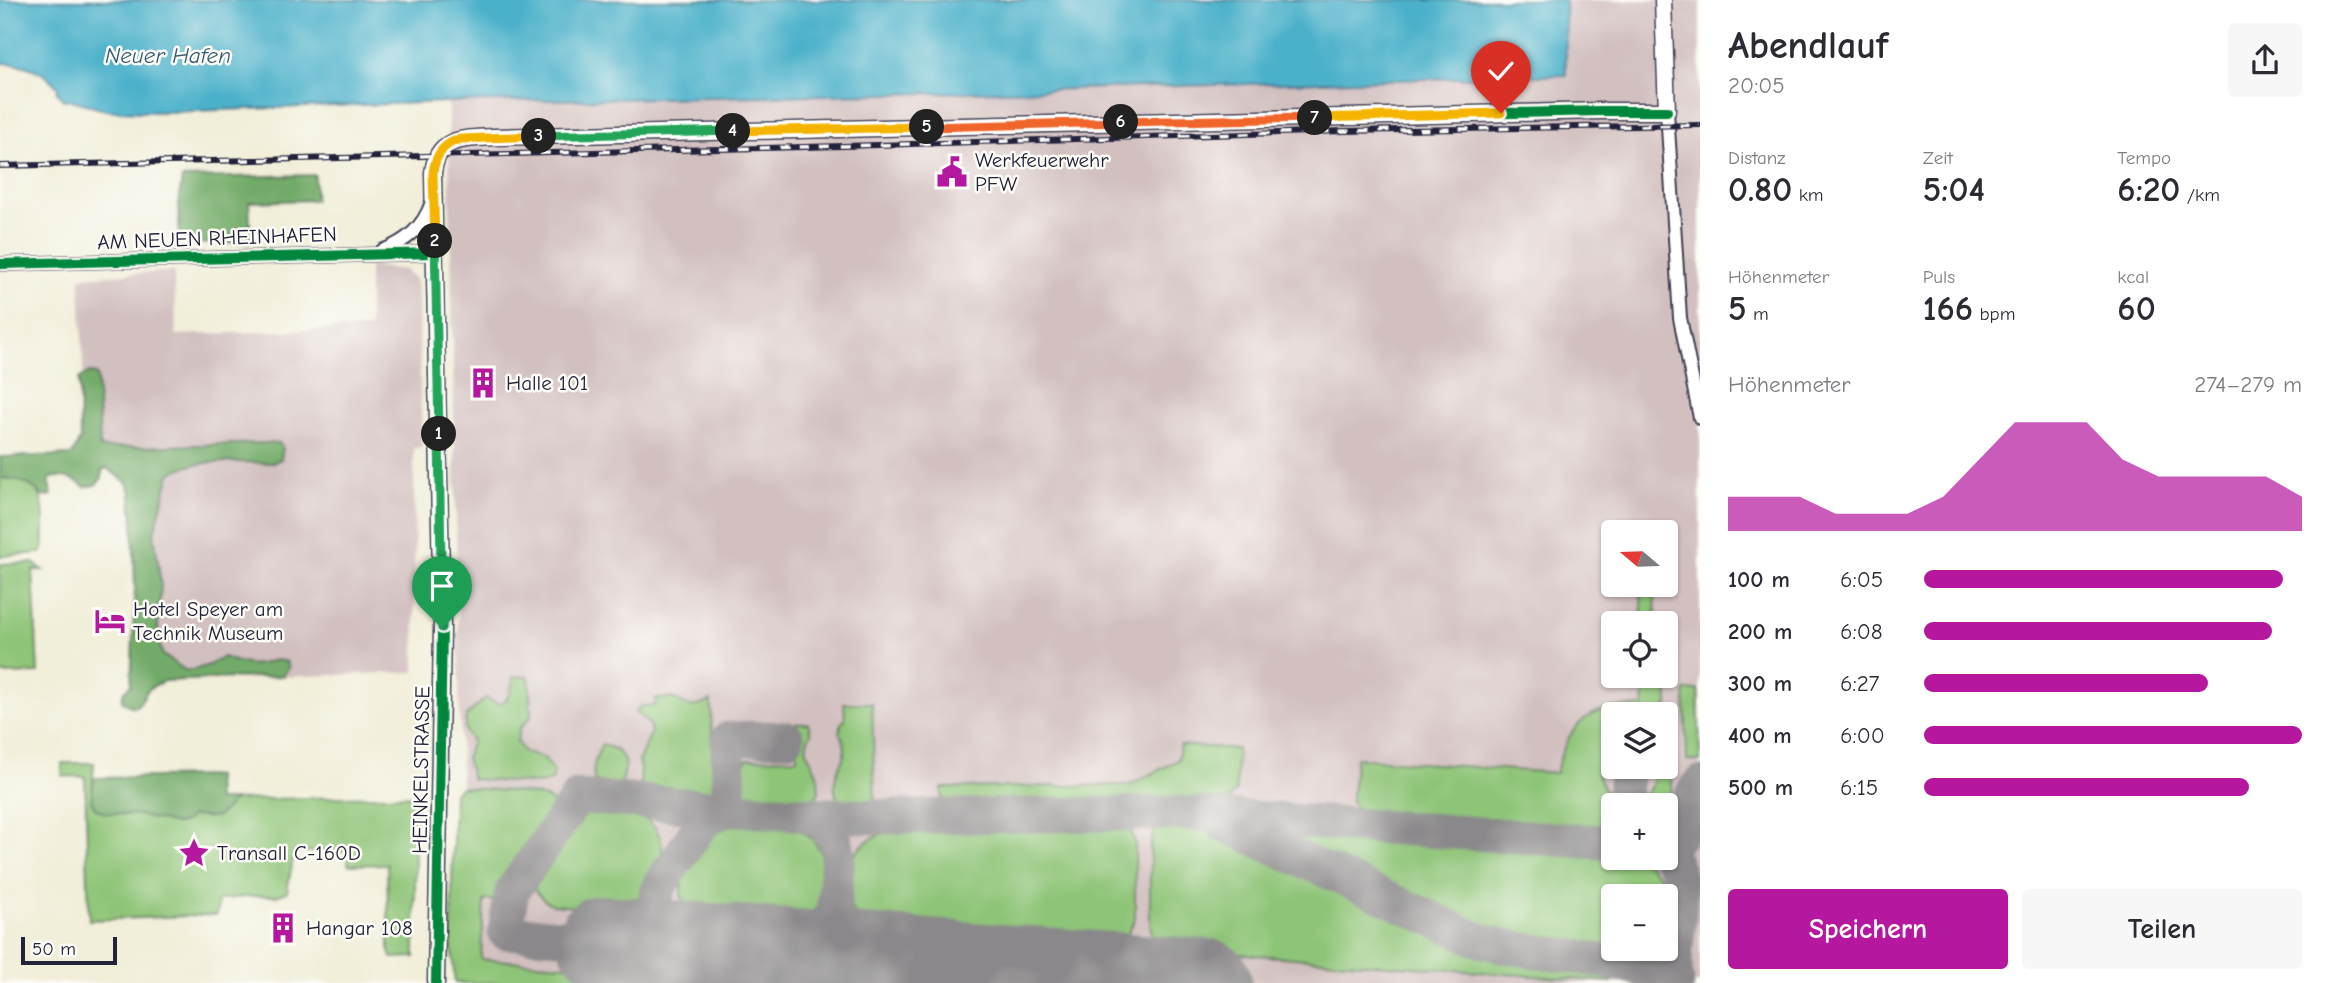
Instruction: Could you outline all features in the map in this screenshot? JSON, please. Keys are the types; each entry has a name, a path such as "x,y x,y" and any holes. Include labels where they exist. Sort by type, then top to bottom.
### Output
{"street":[{"path":"1662,0 1680,318 1700,418"},
{"name":"HEINKELSTRASSE","path":"436,983 442,628 433,197 434,165 441,149 448,144 461,139 494,137 1667,111"},
{"name":"AM NEUEN RHEINHAFEN","path":"376,254 411,236 421,225 433,197"},
{"name":"AM NEUEN RHEINHAFEN","path":"0,264 435,253"}],"shaded area":[{"path":"1565,0 1700,0 1700,983 458,983 457,884 461,778 448,102 935,93 1565,75"},
{"path":"369,266 405,270 415,279 418,293 422,448 414,448 415,672 141,682 137,459 86,461 80,277 174,271 176,335 369,328"}],"green space":[{"path":"315,175 315,200 249,202 251,242 179,244 182,178"},
{"path":"92,373 97,375 100,448 279,443 283,448 281,459 272,463 206,463 170,474 154,533 161,585 159,644 163,655 185,670 209,665 223,657 248,664 281,660 287,662 289,668 282,676 164,681 148,690 136,706 122,701 123,693 131,684 135,588 130,489 126,482 107,468 102,470 102,478 95,485 85,487 69,478 51,478 49,482 52,495 43,497 24,483 0,478 0,457 72,455 80,439 79,379"},
{"path":"0,478 28,483 41,498 44,547 41,553 0,556"},
{"path":"33,563 43,570 33,570 38,673 0,674 0,564"},
{"path":"1641,597 1655,597 1656,611 1642,611"},
{"path":"529,676 531,717 520,728 517,742 524,752 544,758 554,772 552,781 539,784 472,779 466,758 472,741 465,731 466,716 486,698 499,704 503,702 510,694 513,677"},
{"path":"1643,688 1668,688 1668,702 1644,702"},
{"path":"1698,690 1700,761 1687,760 1685,691"},
{"path":"673,698 691,706 711,701 712,745 719,768 718,785 707,793 700,795 650,792 641,785 639,760 651,733 649,724 635,712 641,706 655,706 655,699"},
{"path":"844,703 872,703 875,807 841,807 836,794 836,774 845,751 839,733 842,722 845,721"},
{"path":"1601,711 1601,762 1598,775 1606,793 1601,793 1601,825 1595,831 1364,814 1351,803 1356,758 1556,773 1567,740 1575,728"},
{"path":"797,723 808,723 811,734 807,750 817,774 819,793 809,804 750,797 741,779 747,759 797,758"},
{"path":"602,744 616,751 624,760 623,777 616,790 600,788 594,778 594,766"},
{"path":"1180,745 1237,749 1236,792 1222,804 942,806 942,788 1130,785 1178,760"},
{"path":"62,763 94,763 92,788 121,815 138,815 176,824 185,822 192,816 215,812 234,800 415,795 415,957 392,958 389,948 387,864 348,865 348,851 294,852 287,892 277,896 218,900 217,915 89,920 85,777 62,776"},
{"path":"216,776 217,800 234,800 216,817 192,816 185,822 176,824 138,815 105,813 96,809 91,801 94,778"},
{"path":"1654,779 1671,779 1672,793 1646,793"},
{"path":"461,787 526,793 555,804 551,820 497,901 484,900 481,959 620,969 631,976 634,983 455,983 451,939 454,793"},
{"path":"603,810 635,814 654,827 662,848 658,871 652,882 637,899 612,910 553,905 544,900 535,891 535,879 546,852 566,828 578,819"},
{"path":"752,822 793,827 805,833 822,854 826,881 818,906 809,916 791,923 703,916 690,910 683,901 683,879 703,845 726,828"},
{"path":"1163,825 1200,828 1236,838 1470,946 1612,977 1612,982 1160,948 1150,926 1150,847 1154,831"},
{"path":"1119,826 1131,831 1135,843 1135,919 1126,937 1113,946 876,929 855,914 848,901 847,879 853,858 865,843 882,834 904,829"},
{"path":"1304,831 1601,853 1601,870 1654,870 1662,884 1601,884 1601,946 1530,941 1472,928 1306,853 1297,847 1294,841 1297,834"},
{"path":"667,972 813,983 653,983 659,974"}],"water":[{"name":"Neuer Hafen","path":"0,0 1565,0 1566,75 935,93 125,111 63,100 57,92 58,88 46,76 24,66 0,63"}],"taxiway":[{"path":"729,807 728,739 787,738"},
{"path":"1624,793 1626,779"},
{"path":"1678,836 1684,825 1690,800 1700,783"},
{"path":"601,939 505,932 512,891 578,797 877,817 1179,813 1601,842"},
{"path":"693,946 676,937 662,924 656,908 659,888 702,824 715,814 735,807"},
{"path":"787,953 818,942 828,928 834,909 838,852 836,845 828,828 805,814"},
{"path":"1223,824 1477,939 1627,966 1648,972 1667,983"},
{"path":"1676,870 1680,896 1675,968 1677,983"},
{"path":"833,919 844,942 865,958"},
{"path":"642,983 644,966 649,955 659,948 676,944"}],"runway":[{"path":"601,939 1208,983"}],"railway":[{"path":"0,166 1344,131 1700,125"}],"cycle path":[{"path":"436,983 442,628 433,173 440,152 446,146 463,140 494,137 1667,111"},
{"path":"0,264 435,253"}],"place":[{"name":"Werkfeuerwehr PFW","path":"952,172"},
{"name":"Halle 101","path":"483,383"},
{"name":"Hotel Speyer am Technik Museum","path":"110,621"},
{"name":"Transall C-160D","path":"194,853"},
{"name":"Hangar 108","path":"283,928"}],"route":[{"path":"442,628 433,173 441,149 454,141 494,137 1501,113"}]}
